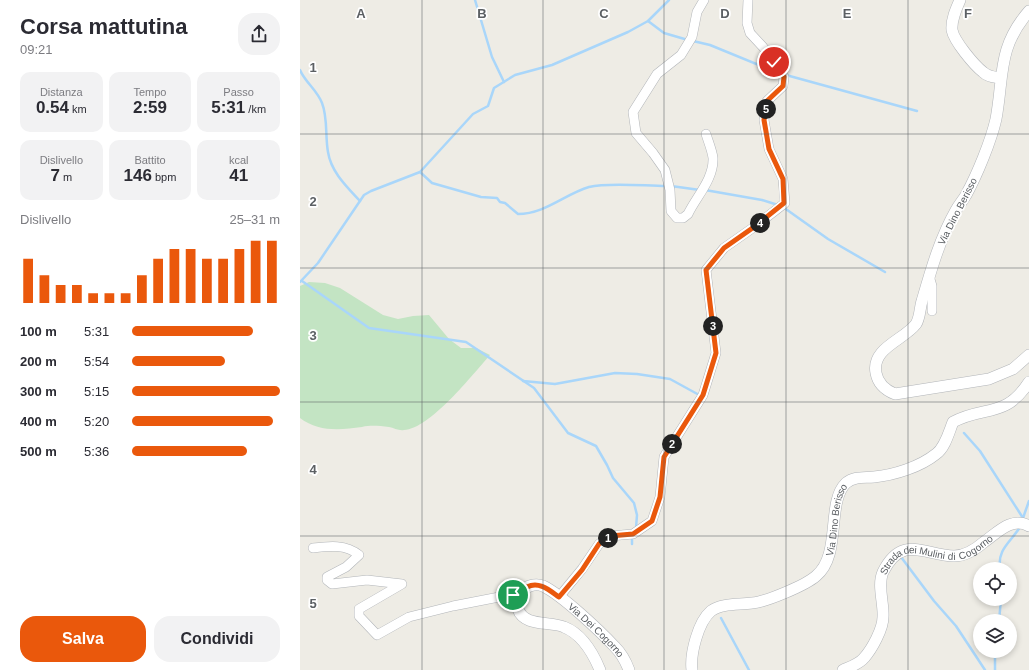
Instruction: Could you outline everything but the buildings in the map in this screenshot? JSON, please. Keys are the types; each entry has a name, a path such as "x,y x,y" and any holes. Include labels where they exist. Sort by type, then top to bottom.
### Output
{"street":[{"path":"704,0 697,12 692,37 681,55 657,74 633,112 636,133 665,170 670,190 671,211 677,218 683,218 688,214 707,183 713,158 706,134"},
{"path":"559,597 582,570 599,544 610,536 633,534 652,521 660,497 664,457 703,395 716,353 706,270 724,248 784,203 783,179 769,149 764,120 767,101 783,86 784,77 764,47 750,33 747,23 748,0"},
{"path":"960,0 954,14 952,30 961,47 983,73 992,77 1000,78"},
{"name":"Via Dino Berisso","path":"1029,12 1019,23 1010,39 1000,78 996,120 978,170 966,195 956,210 933,262 916,323 878,357 875,367 877,379 886,390 895,394 989,379 1013,369 1029,355"},
{"path":"929,276 932,286 932,311"},
{"name":"Via Dino Berisso","path":"692,670 690,657 700,627 711,611 727,605 769,600 816,576 826,563 832,543 838,495 844,484 852,478 898,473 938,454 948,436 953,422 964,416 1003,408 1018,397 1029,382"},
{"name":"Strada dei Mulini di Cogorno","path":"843,670 864,659 879,632 884,619 881,576 888,564 896,555 903,550 917,548 934,553 956,556 974,551 1007,525 1017,523 1029,526"},
{"path":"313,548 334,546 349,549 359,555 346,567 327,577 327,580 332,584 367,580 402,584 359,609 359,616 377,635 409,617 453,606 520,593"},
{"name":"Via Dei Cogorno","path":"600,670 579,636 564,627 528,620 522,616 517,605 520,593 531,586 537,585 543,586 559,597 616,647 629,670"}],"green space":[{"path":"309,282 325,283 340,288 383,315 398,319 429,315 449,339 461,348 476,348 490,355 462,387 438,411 426,421 414,427 398,430 378,426 330,429 314,426 300,418 300,286"}],"waterway":[{"path":"475,0 492,57 504,82"},
{"path":"300,282 318,263 364,195 420,172 473,114 488,106 494,88 515,75 552,65 628,32 648,21 669,0"},
{"path":"648,21 664,33 688,40"},
{"path":"693,41 710,45 776,72"},
{"path":"300,70 322,103 325,115 327,146 332,166 340,179 360,201"},
{"path":"786,75 917,111"},
{"path":"420,172 432,183 481,197 497,198 500,202 505,203 518,214 537,211 589,187 617,184 666,186"},
{"path":"671,186 700,190"},
{"path":"705,190 762,200 778,205"},
{"path":"783,207 828,239 885,272"},
{"path":"302,281 369,328 466,342 534,388 568,433 596,446 613,478 634,503 637,515 636,528"},
{"path":"523,381 555,384 615,373 637,374 670,379 701,396"},
{"path":"964,433 980,451 1023,518"},
{"path":"1023,518 1029,501"},
{"path":"1000,562 1003,551 1020,527"},
{"path":"632,536 632,544"},
{"path":"901,557 934,601 956,626 985,670"},
{"path":"1000,606 1000,614"},
{"path":"721,618 749,670"},
{"path":"995,658 995,670"}],"route":[{"path":"513,595 520,593 525,588 537,585 543,586 559,597 582,570 599,544 610,536 633,534 652,521 660,497 664,457 703,395 716,353 706,270 724,248 784,203 783,179 769,149 764,120 767,101 783,86 784,77 774,62"}]}
